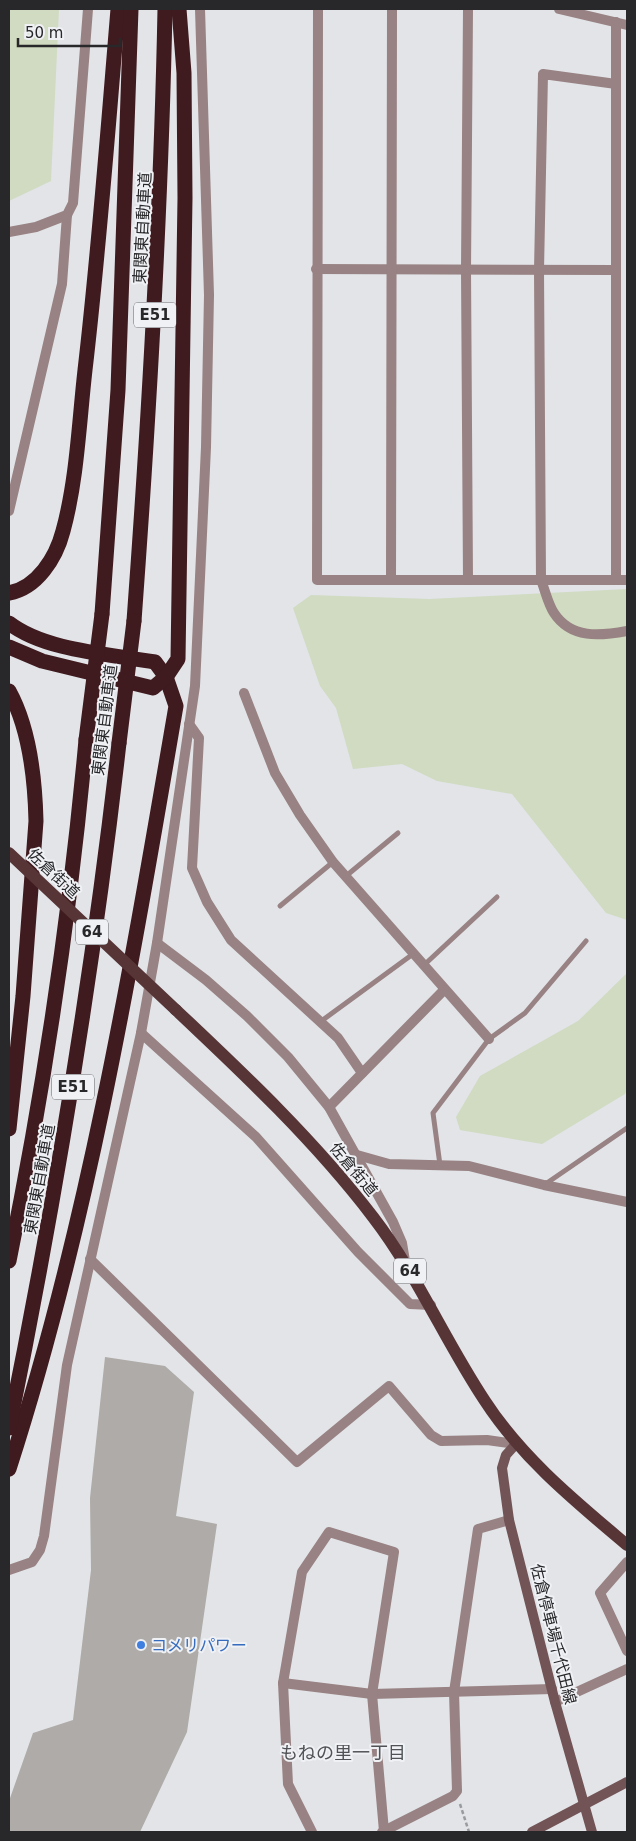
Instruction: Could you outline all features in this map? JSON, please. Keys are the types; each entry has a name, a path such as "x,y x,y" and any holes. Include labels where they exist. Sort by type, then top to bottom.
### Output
{"highway":[{"path":"9,593 22,591 43,572 54,553 63,532 72,484 96,270 118,9"},
{"name":"東関東自動車道","path":"9,1261 35,1132 50,1036 75,854 86,740 102,614 118,390 132,9"},
{"name":"東関東自動車道","path":"9,1428 65,1134 106,858 134,621 153,363 162,158 165,9"},
{"path":"9,647 42,661 153,688 166,677 178,659 184,366 184,73 179,9"},
{"path":"9,623 41,640 74,648 155,662 166,677 176,706 119,1028 70,1255 9,1469"},
{"path":"9,691 23,729 30,762 35,792 36,821 23,996 9,1130"}],"main road":[{"name":"佐倉街道","path":"9,853 271,1101 334,1169 374,1217 405,1263 485,1401 516,1444 572,1499 627,1545"},
{"name":"佐倉停車場千代田線","path":"516,1444 506,1455 502,1468 509,1520 555,1702 592,1832"},
{"path":"532,1832 627,1782"}],"street":[{"path":"9,511 62,284 67,215 73,203 88,9"},
{"path":"9,1570 32,1562 40,1550 67,1365 141,1033 157,943 195,686 206,447 208,333 200,9"},
{"path":"318,9 316,269 317,580 627,580"},
{"path":"391,580 390,270 392,9"},
{"path":"468,9 466,270 468,580"},
{"path":"560,9 627,24"},
{"path":"616,22 616,580"},
{"path":"616,84 543,74 539,270 542,580 554,613 575,632 604,635 627,631"},
{"path":"9,232 36,227 67,215"},
{"path":"316,269 616,270"},
{"path":"616,359 627,359"},
{"path":"244,693 275,773 300,815 333,862 489,1039"},
{"path":"189,724 199,738 192,868 207,902 231,940 338,1038 362,1073"},
{"path":"157,943 206,980 247,1016 288,1057 329,1107 393,1222 402,1244 405,1263"},
{"path":"329,1107 444,990"},
{"path":"141,1033 256,1137 358,1252 410,1304 431,1305"},
{"path":"357,1155 389,1164 469,1166 544,1185 627,1202"},
{"path":"90,1259 297,1462 389,1386 431,1435 441,1441 487,1440 516,1444"},
{"path":"312,1832 288,1784 283,1683 302,1572 329,1532 394,1552 372,1694 383,1832 452,1796 457,1791 454,1692 478,1529 509,1520"},
{"path":"627,1562 600,1593 627,1651"},
{"path":"555,1702 627,1669"},
{"path":"283,1683 372,1694 552,1689"}],"lane":[{"path":"345,876 398,834"},
{"path":"280,906 333,862"},
{"path":"423,966 498,897"},
{"path":"440,1166 433,1113 489,1039 525,1013 586,941"},
{"path":"320,1022 413,954"},
{"path":"544,1185 627,1128"}],"path":[{"path":"457,1791 469,1832"}],"green space":[{"path":"9,9 59,9 51,181 9,201"},
{"path":"627,589 627,920 606,913 512,794 437,781 402,764 353,769 336,708 320,686 293,608 311,595 429,599"},
{"path":"627,973 627,1089 625,1094 542,1144 460,1130 456,1117 480,1076 578,1021"}],"building":[{"name":"コメリパワー","path":"105,1357 165,1366 194,1392 176,1516 217,1524 187,1732 140,1832 9,1832 9,1801 33,1733 73,1720 91,1570 90,1498"}],"place":[{"name":"コメリパワー","path":"141,1645"}],"district":[{"name":"もねの里一丁目","path":"343,1753"}]}
